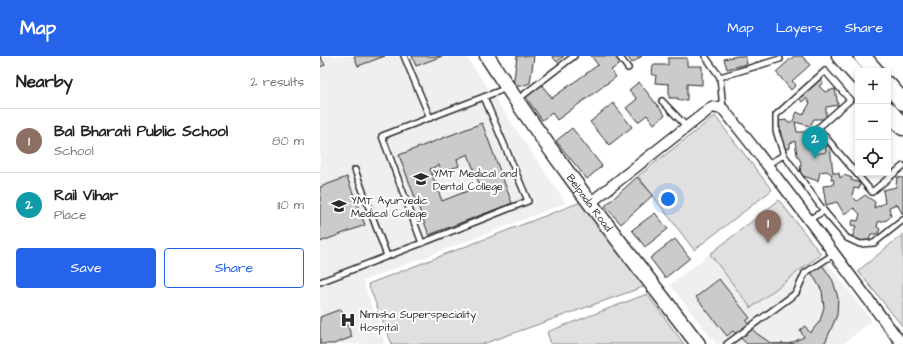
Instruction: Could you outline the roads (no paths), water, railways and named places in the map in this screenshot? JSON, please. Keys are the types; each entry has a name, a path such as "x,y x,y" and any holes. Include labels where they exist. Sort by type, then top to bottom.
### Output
{"main road":[{"path":"840,56 855,73"},
{"path":"862,56 872,68"},
{"path":"891,89 903,102"},
{"path":"891,113 903,127"}],"street":[{"name":"Belpada Road","path":"487,56 516,101 590,203 698,344"},
{"path":"590,203 712,107 723,109 768,164 808,220 902,344"}],"lane":[{"path":"404,56 430,118"},
{"path":"516,101 574,56"},
{"path":"619,56 628,68"},
{"path":"705,56 720,77 723,109"},
{"path":"720,77 780,59"},
{"path":"903,166 872,192 818,128 850,100 825,71 776,115 776,131 784,155 824,210 847,238 860,244 874,244 903,220"},
{"path":"422,242 382,136 508,88"},
{"path":"320,282 528,201 484,97"},
{"path":"662,101 687,127"},
{"path":"768,164 784,155"},
{"path":"355,170 387,256"},
{"path":"808,220 824,210"},
{"path":"727,344 796,293 805,273 813,266 834,254"}],"place":[{"name":"Rail Vihar","path":"815,159"},
{"name":"YMT Medical and Dental College","path":"421,179"},
{"name":"YMT Ayurvedic Medical College","path":"339,206"},
{"name":"Bal Bharati Public School","path":"768,243"},
{"name":"Nimisha Superspeciality Hospital","path":"348,320"}]}
